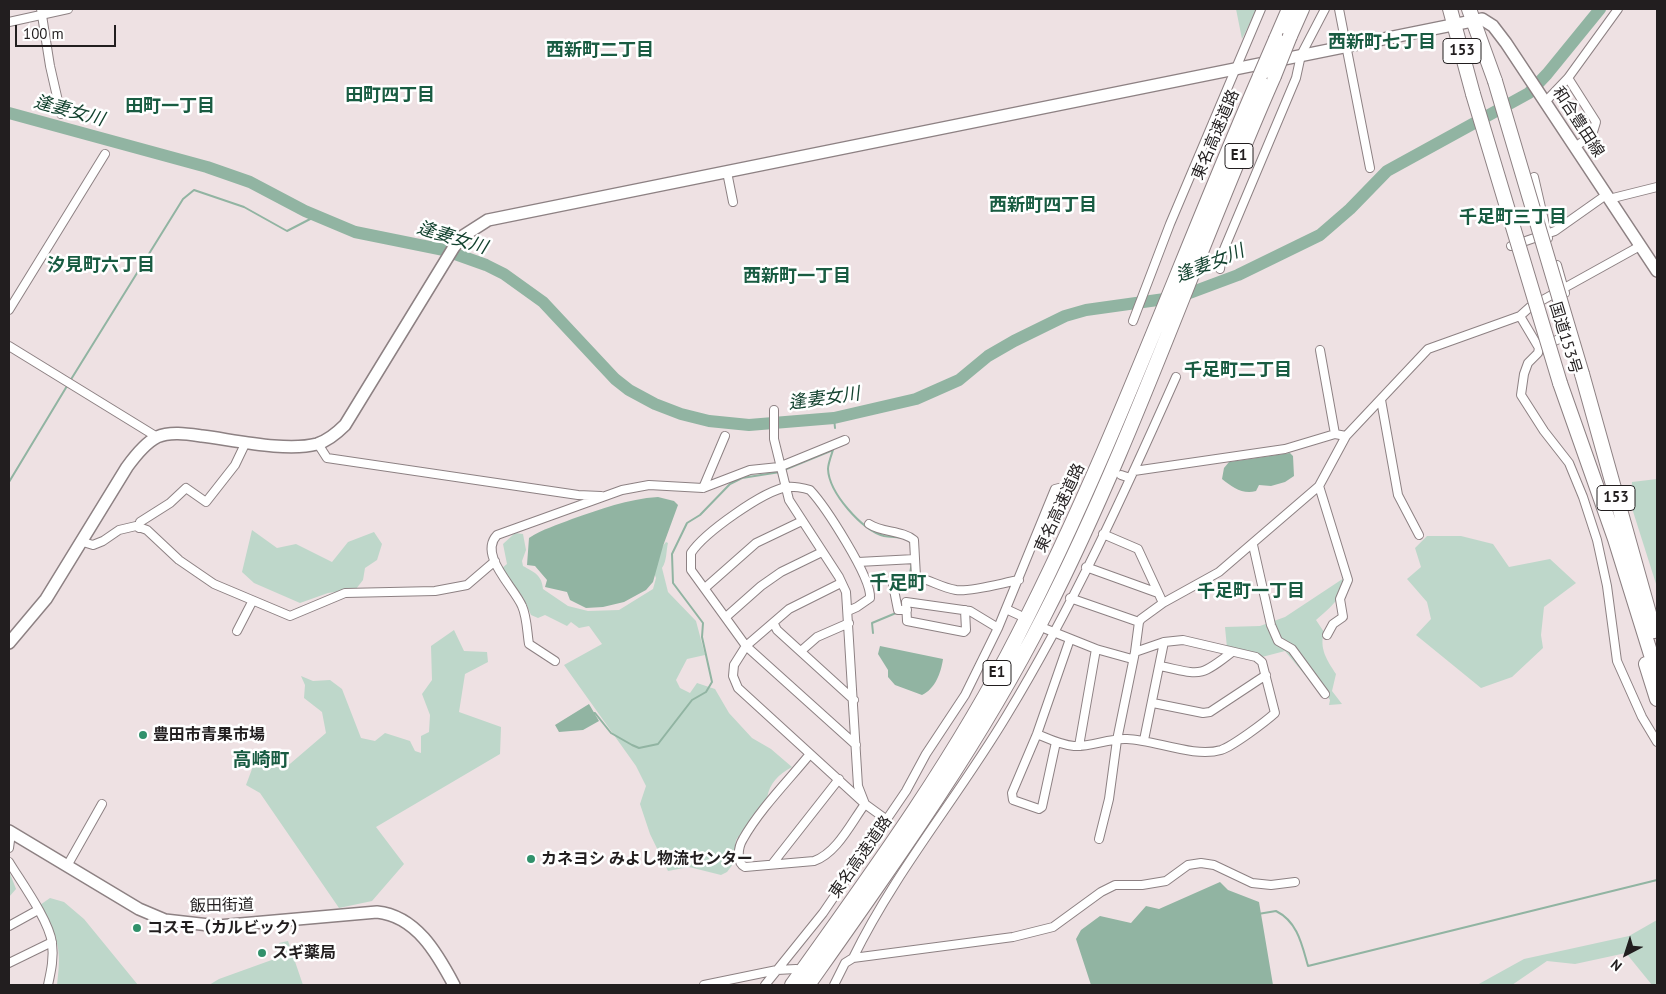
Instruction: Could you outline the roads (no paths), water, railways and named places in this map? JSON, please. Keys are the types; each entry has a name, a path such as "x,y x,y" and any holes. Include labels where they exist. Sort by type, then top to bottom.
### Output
{"highway":[{"name":"東名高速道路","path":"1267,76 1276,39 1289,9"},
{"name":"東名高速道路","path":"792,985 914,810 1004,662 1082,501 1153,334 1201,236 1267,76 1290,36 1302,9"},
{"name":"国道153号","path":"1450,9 1473,94 1560,383 1602,502 1657,674"},
{"name":"国道153号","path":"1471,15 1495,81 1582,374 1614,490 1623,503 1654,618"},
{"name":"東名高速道路","path":"808,985 922,820 967,751 1020,662 1075,551 1166,344 1201,236"},
{"path":"1602,502 1599,514 1657,699"},
{"path":"1654,618 1657,642"}],"street":[{"path":"9,22 42,11 68,9"},
{"path":"1132,321 1170,224 1261,9"},
{"path":"1220,269 1222,254 1296,78 1301,55 1325,9"},
{"path":"1339,9 1370,168"},
{"path":"1544,101 1568,78 1618,9"},
{"path":"42,11 50,66 61,114"},
{"name":"和合豊田線","path":"318,444 336,434 345,425 461,238 488,220 1301,55 1434,30 1455,24 1471,15 1489,21 1527,74 1657,271"},
{"path":"1568,78 1596,122 1592,135 1576,147"},
{"path":"9,310 105,154"},
{"path":"727,172 733,202"},
{"path":"1534,177 1547,233 1604,434"},
{"path":"1511,246 1555,231 1608,197 1657,187"},
{"path":"1099,839 1109,799 1117,740 1138,622 1164,602 1219,572 1319,486 1346,436 1428,349 1520,316 1530,307 1640,246"},
{"path":"1520,316 1539,348 1538,353 1528,363 1524,374 1522,395 1544,431 1568,464 1583,497 1597,540 1607,586 1617,661 1642,717 1657,742"},
{"path":"1539,348 1576,331"},
{"path":"9,346 157,437"},
{"path":"1320,350 1335,434"},
{"path":"853,958 910,862 1006,717 1046,649 1050,631 1070,598 1103,534 1176,377"},
{"path":"1381,400 1398,495 1419,535"},
{"path":"774,410 774,439 779,467 789,500 842,582 846,592 858,786 866,804"},
{"path":"9,643 46,599 83,542 127,467 157,437 173,433 298,447 318,444 328,458 578,495 603,496"},
{"path":"1121,475 1285,449 1335,434 1346,436"},
{"path":"703,488 725,436"},
{"path":"555,661 529,644 523,607 498,570 492,553 492,543 496,535 603,496 648,485 703,488 750,470 779,467 845,440"},
{"path":"139,528 140,522 170,503 186,488 206,502 235,465 246,442"},
{"path":"765,985 823,913 906,791 926,754 965,695 1019,580 1055,489 1075,484"},
{"path":"1319,486 1348,580 1340,599 1343,617 1333,624 1327,635"},
{"path":"848,610 868,601 870,594 858,562 810,490 786,487 749,504 731,516 694,548 691,553 690,567 746,646 856,745"},
{"path":"705,588 756,543 802,521"},
{"path":"869,524 883,531 910,537 916,543 914,559 916,577"},
{"path":"83,542 93,545 103,541 119,530 139,528 147,530 179,560 214,584 252,602 293,616 331,597 345,593 435,591 467,585 496,561"},
{"path":"1103,534 1138,549 1164,602"},
{"path":"1253,544 1271,625 1278,641 1292,649 1325,694"},
{"path":"726,618 761,586 781,572 822,552"},
{"path":"858,562 914,559"},
{"path":"1086,567 1158,593"},
{"path":"907,610 898,610 893,585 916,577 958,590 1019,580"},
{"path":"842,582 789,609 774,624 746,646 734,665 733,676 738,688 866,804 887,820"},
{"path":"1070,598 1138,622"},
{"path":"237,631 252,602"},
{"path":"965,610 966,630 964,632 907,620 906,602 965,610 970,611 998,628"},
{"path":"1006,609 1018,615"},
{"path":"801,651 817,637 849,623"},
{"path":"774,624 854,700"},
{"path":"1037,734 1056,742 1078,746 1117,740 1144,740 1202,752 1225,748 1275,713 1260,659 1183,640 1164,642 1133,656 1096,649 1050,631"},
{"path":"1056,742 1042,807 1039,809 1015,801 1012,798 1012,793 1037,734 1070,639"},
{"path":"1144,740 1164,642"},
{"path":"1078,746 1096,649"},
{"path":"1160,666 1202,672 1209,670 1232,652"},
{"path":"1153,703 1203,713 1210,712 1266,675"},
{"path":"810,754 742,841 740,865 744,867 773,863 814,861 822,858 834,846 866,804"},
{"path":"773,863 839,780"},
{"path":"68,866 102,804"},
{"path":"9,848 10,832"},
{"name":"飯田街道","path":"10,832 139,909 165,920 186,924 218,926 377,912 392,915 407,922 420,932 454,985"},
{"path":"9,862 38,910 52,942 52,965 48,985"},
{"path":"834,985 845,963 853,958 1013,937 1053,927 1101,892 1115,885 1142,885 1166,881 1188,865 1201,863 1214,865 1252,883 1271,885 1295,882"},
{"path":"9,926 38,910"},
{"path":"9,963 52,942"},
{"path":"835,962 845,963"},
{"path":"704,985 776,970 796,969"}],"waterway":[{"path":"1493,9 1500,9"},
{"name":"逢妻女川","path":"9,113 207,167 250,182 305,211 355,232 444,250 486,265 504,274 543,302 615,379 629,390 655,404 681,414 709,421 749,425 834,418 916,399 959,380 988,356 1065,316 1086,310 1179,297 1238,275 1320,235 1350,209 1387,171 1529,93 1600,9"},
{"path":"70,381 183,199 194,190 244,207 287,231 316,216"},
{"path":"9,482 67,386"},
{"path":"834,418 835,428"},
{"path":"833,450 828,467 830,479 834,489 848,509 875,532 884,536 904,538"},
{"path":"784,470 833,450"},
{"path":"592,714 595,713 611,733 639,748 658,744 692,700 706,692 712,682 702,637 703,623 673,583 672,554 687,523 700,515 730,484 742,478 780,472"},
{"path":"894,581 910,573 912,563"},
{"path":"873,633 872,623 896,613"},
{"path":"1258,914 1276,911 1289,921 1298,935 1308,966 1657,880"}],"place":[{"name":"豊田市青果市場","path":"143,735"},
{"name":"カネヨシ みよし物流センター","path":"531,859"},
{"name":"コスモ（カルビック）","path":"137,928"},
{"name":"スギ薬局","path":"262,953"}],"district":[{"name":"西新町七丁目","path":"1382,43"},
{"name":"西新町二丁目","path":"600,51"},
{"name":"田町四丁目","path":"390,96"},
{"name":"田町一丁目","path":"170,107"},
{"name":"西新町四丁目","path":"1043,206"},
{"name":"千足町三丁目","path":"1513,218"},
{"name":"汐見町六丁目","path":"101,266"},
{"name":"西新町一丁目","path":"797,277"},
{"name":"千足町二丁目","path":"1238,371"},
{"name":"千足町","path":"898,584"},
{"name":"千足町一丁目","path":"1251,592"},
{"name":"高崎町","path":"261,761"}]}
